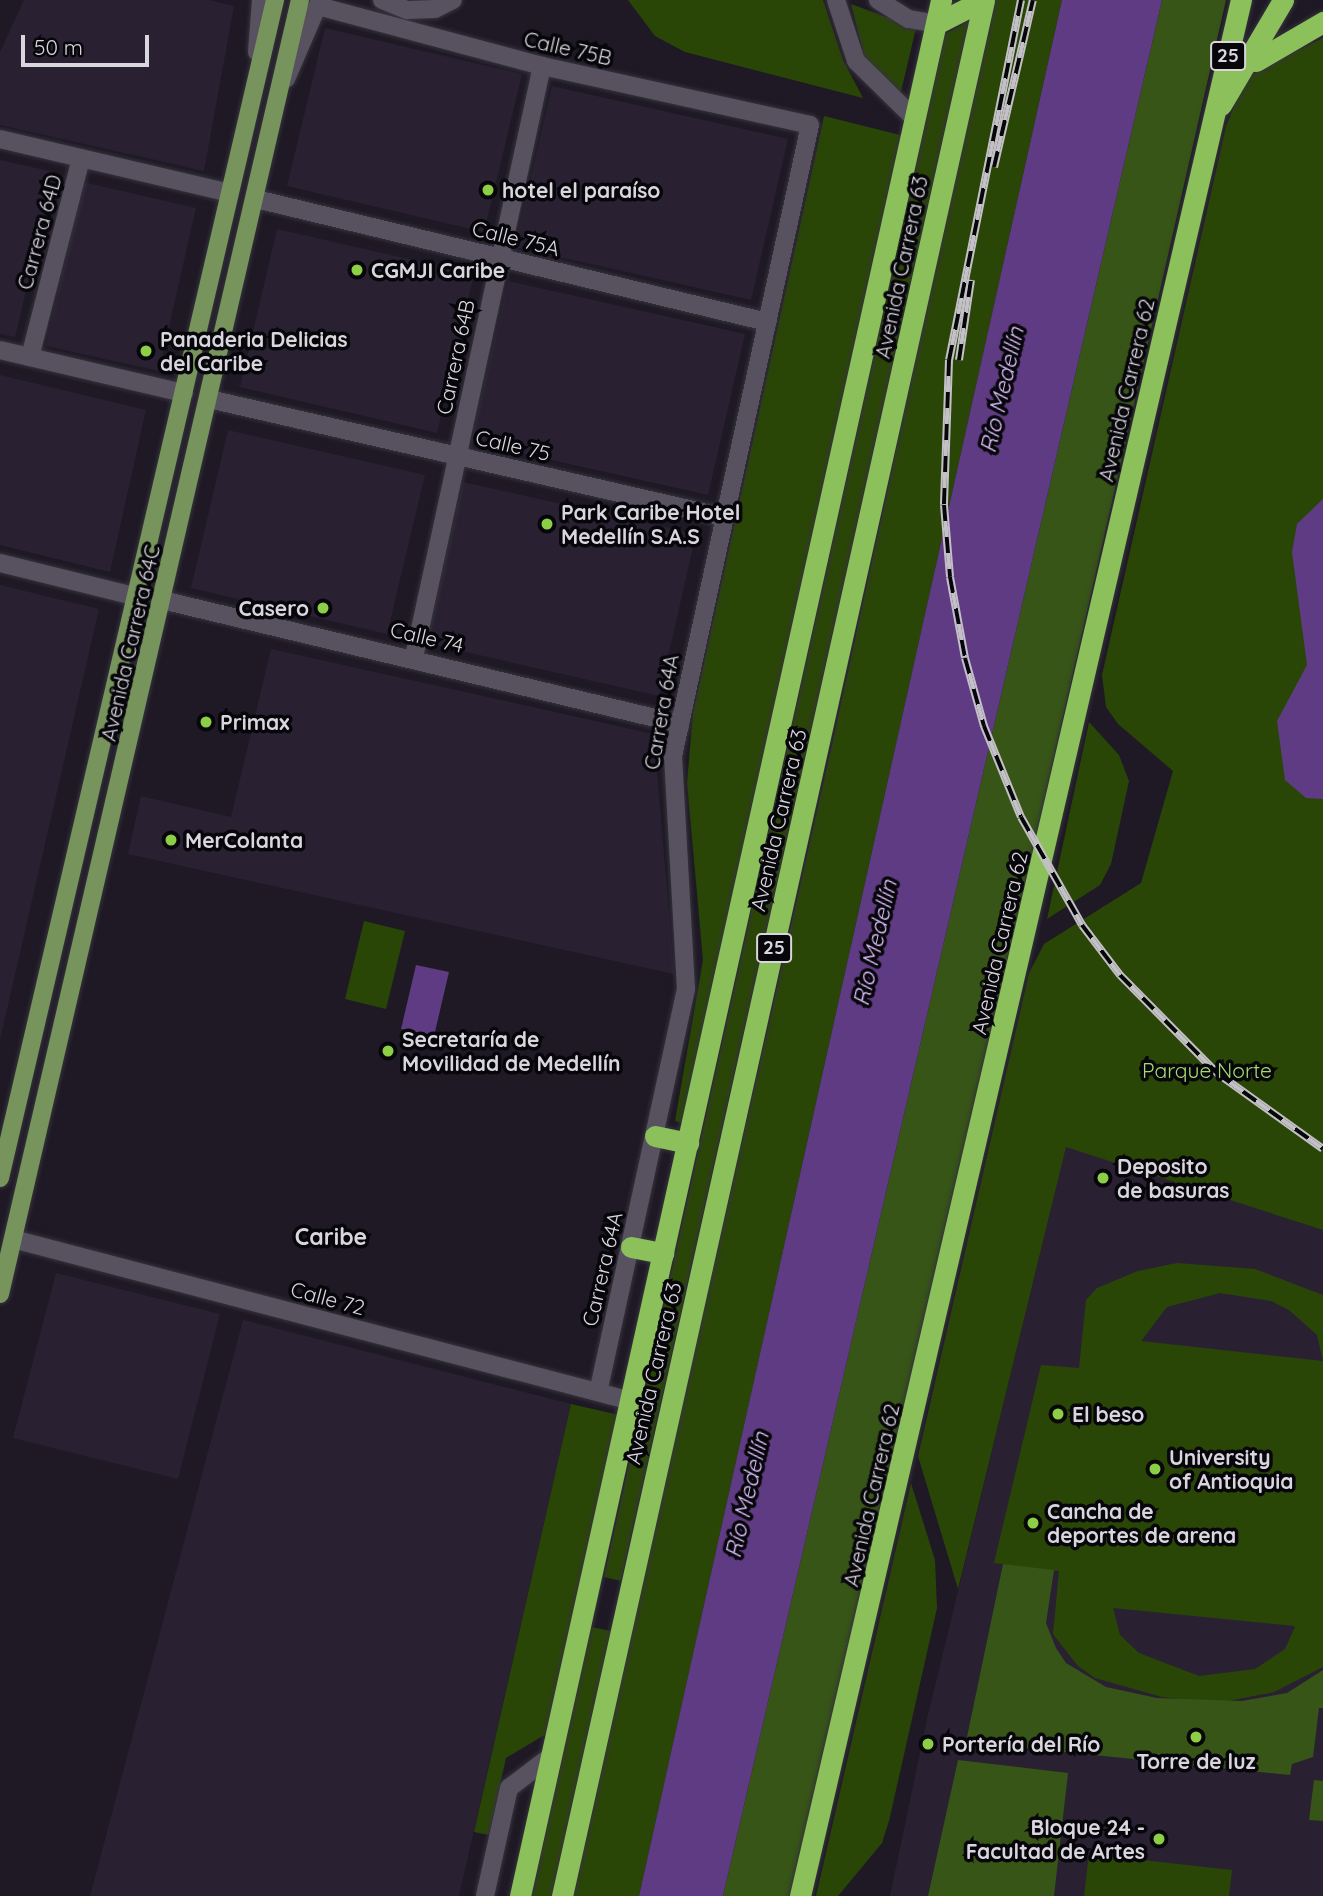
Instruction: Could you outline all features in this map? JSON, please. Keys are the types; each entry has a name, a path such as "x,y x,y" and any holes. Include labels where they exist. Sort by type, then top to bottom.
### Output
{"highway":[{"name":"Avenida Carrera 63","path":"520,1896 941,0"},
{"name":"Avenida Carrera 63","path":"562,1896 984,0"},
{"path":"936,24 984,0"},
{"name":"Avenida Carrera 62","path":"800,1896 1241,0"},
{"path":"1215,113 1247,69 1283,0"},
{"path":"1247,69 1286,39 1323,22"},
{"path":"656,1136 688,1143"},
{"path":"631,1247 663,1253"}],"main road":[{"name":"Avenida Carrera 64C","path":"0,1178 133,596 184,393 275,0"},
{"name":"Avenida Carrera 64C","path":"0,1294 281,92 300,0"}],"street":[{"path":"256,77 261,0"},
{"path":"382,0 407,10 435,9 453,0"},
{"path":"836,0 856,61 916,120"},
{"path":"878,0 909,19 936,24"},
{"path":"281,92 319,3"},
{"name":"Calle 75B","path":"319,3 542,66 810,125"},
{"name":"Carrera 64B","path":"414,657 542,66"},
{"name":"Carrera 64A","path":"598,1392 686,989 687,940 672,792 680,724 810,125"},
{"path":"0,139 230,193"},
{"name":"Carrera 64D","path":"30,357 81,158"},
{"name":"Calle 75A","path":"256,199 767,322"},
{"path":"0,350 184,393"},
{"name":"Calle 75","path":"209,399 724,517"},
{"path":"0,563 133,596"},
{"name":"Calle 74","path":"162,600 414,657 680,724"},
{"name":"Calle 72","path":"13,1239 631,1401"},
{"path":"485,1896 509,1788 551,1756"}],"shaded area":[{"path":"24,0 209,0 234,6 204,171 0,125 0,52"},
{"path":"325,28 522,74 484,232 287,186"},
{"path":"552,86 788,139 751,300 515,247"},
{"path":"0,160 54,172 15,337 0,334"},
{"path":"83,182 196,208 159,371 46,346"},
{"path":"277,229 474,274 437,433 240,387"},
{"path":"508,281 745,334 708,495 471,442"},
{"path":"0,375 146,410 110,572 0,545"},
{"path":"228,430 425,475 387,634 191,588"},
{"path":"463,482 696,534 659,696 426,643"},
{"path":"0,585 99,609 0,1040"},
{"path":"271,649 654,734 674,974 128,854 141,796 231,817"},
{"name":"University of Antioquia","path":"1066,1146 1323,1230 1323,1896 890,1896 927,1719"},
{"path":"56,1273 220,1314 178,1479 13,1438"},
{"path":"243,1320 571,1404 459,1896 90,1896"}],"green space":[{"path":"628,0 823,0 843,60 863,98 685,52 655,36"},
{"path":"994,0 1062,0 639,1896 571,1896 833,740"},
{"path":"1162,0 1226,0 986,1056 790,1896 723,1896"},
{"path":"851,4 916,28 899,100 866,63"},
{"path":"969,21 621,1581 604,1577 945,34"},
{"name":"Parque Norte","path":"1323,38 1323,1230 1066,1147 958,1589 918,1456 1029,973 1044,944 1141,883 1173,771 1118,724 1106,707 1102,675 1226,126 1242,87 1258,69"},
{"path":"824,116 904,136 686,1124 675,1121 703,960 687,783 693,713"},
{"path":"1089,722 1119,755 1129,781 1111,864 1100,885 1047,919"},
{"path":"364,921 405,931 386,1009 345,999"},
{"path":"1177,1263 1255,1269 1323,1295 1323,1361 1323,1667 1274,1692 1217,1703 1162,1697 1095,1678 1078,1666 1053,1634 1059,1571 994,1563 1041,1365 1079,1368 1086,1300 1097,1288 1138,1271","holes":["1220,1293 1271,1301 1289,1310 1317,1335 1323,1361 1141,1341 1167,1307","1113,1608 1294,1626 1295,1627 1285,1649 1255,1669 1199,1676 1139,1653 1120,1635"]},
{"path":"571,1404 619,1415 548,1733 506,1758 489,1835 474,1832"},
{"path":"911,1483 935,1560 937,1608 889,1821 882,1843 838,1896 816,1896"},
{"path":"1003,1564 1054,1570 1046,1623 1056,1648 1066,1663 1106,1687 1157,1698 1242,1701 1287,1693 1323,1670 1323,1708 1319,1708 1313,1757 1292,1764 1290,1775 966,1742"},
{"path":"591,1627 611,1631 553,1896 532,1896"},
{"path":"958,1760 1068,1773 1054,1896 928,1896"},
{"path":"1314,1780 1323,1781 1323,1821 1309,1820"},
{"path":"1089,1854 1232,1870 1229,1896 1084,1896"}],"water":[{"name":"Río Medellín","path":"1062,0 1162,0 723,1896 639,1896"},
{"path":"1323,499 1323,799 1306,798 1285,780 1277,721 1307,665 1292,552 1297,524"},
{"path":"416,965 449,972 434,1036 401,1029"}],"railway":[{"path":"1021,0 949,360 944,505 950,577 965,658 984,726 1021,817 1082,925 1120,975 1217,1073 1323,1149"},
{"path":"994,167 1033,0"},
{"path":"959,360 971,280"}],"place":[{"name":"hotel el paraíso","path":"488,190"},
{"name":"CGMJI Caribe","path":"357,270"},
{"name":"Panaderia Delicias del Caribe","path":"146,351"},
{"name":"Park Caribe Hotel Medellín S.A.S","path":"547,524"},
{"name":"Casero","path":"323,608"},
{"name":"Primax","path":"206,722"},
{"name":"MerColanta","path":"171,840"},
{"name":"Secretaría de Movilidad de Medellín","path":"388,1051"},
{"name":"Deposito de basuras","path":"1103,1178"},
{"name":"El beso","path":"1058,1414"},
{"name":"University of Antioquia","path":"1155,1469"},
{"name":"Cancha de deportes de arena","path":"1033,1523"},
{"name":"Torre de luz","path":"1196,1737"},
{"name":"Portería del Río","path":"928,1744"},
{"name":"Bloque 24 - Facultad de Artes","path":"1159,1839"}],"district":[{"name":"Caribe","path":"331,1237"}]}
